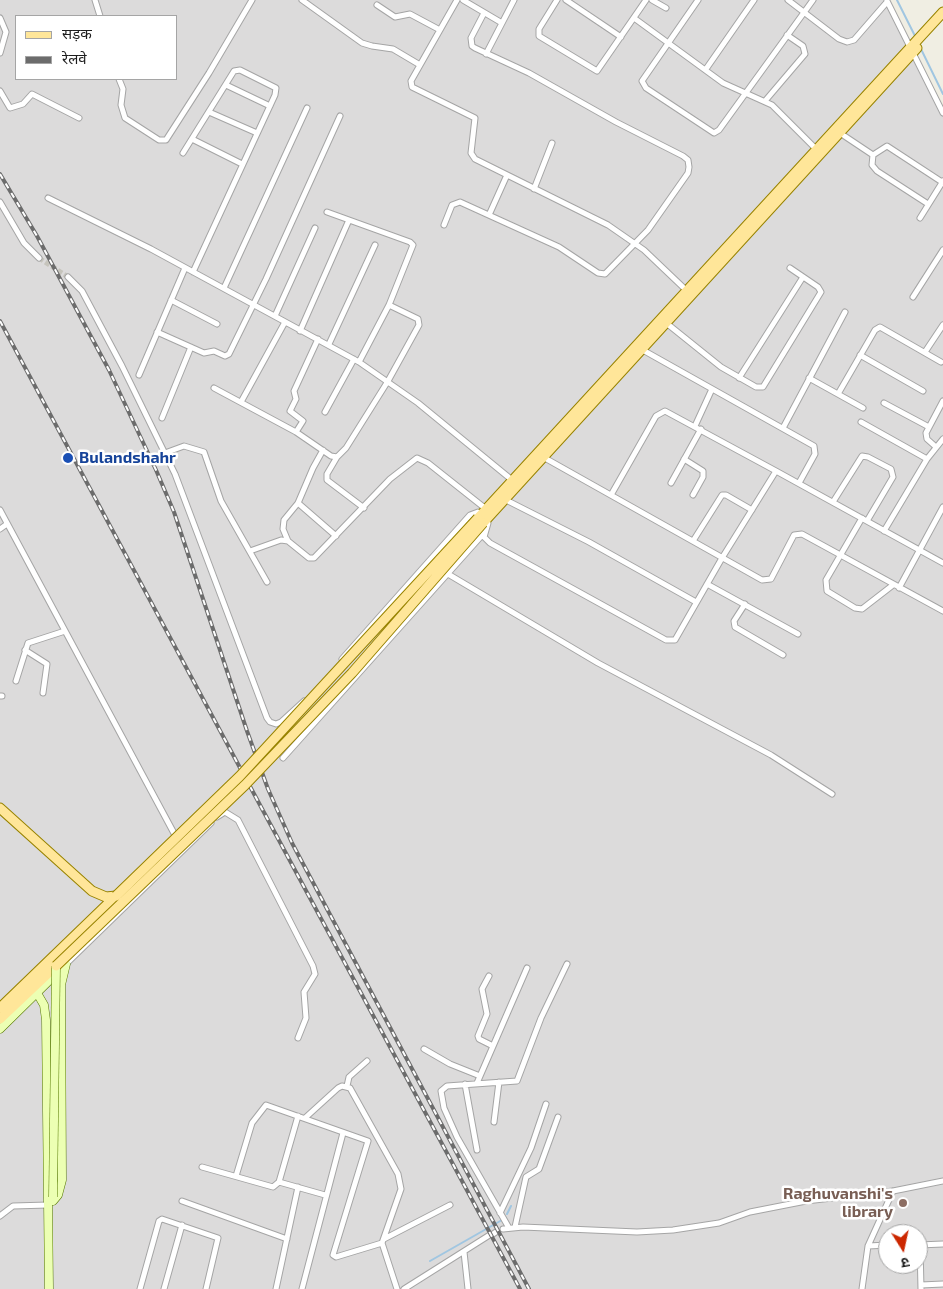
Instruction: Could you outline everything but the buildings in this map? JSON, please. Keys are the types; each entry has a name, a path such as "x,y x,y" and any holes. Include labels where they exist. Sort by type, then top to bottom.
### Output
{"main road":[{"path":"0,1008 240,776 483,517 504,499 840,132 943,12"},
{"path":"0,1020 245,785 352,673 512,480 816,149 915,46 943,20"},
{"path":"0,808 92,891 106,897 116,896"}],"street":[{"path":"95,0 100,15"},
{"path":"119,80 123,89 121,105 125,118 159,140 166,140 209,73 252,0"},
{"path":"302,0 362,42 372,46 393,49 420,65"},
{"path":"457,0 411,81 412,87 471,114 475,122 472,156 608,225 636,244 686,290"},
{"path":"463,0 502,23"},
{"path":"486,54 514,0"},
{"path":"557,0 538,34 597,72 602,68 646,0"},
{"path":"566,0 621,37"},
{"path":"652,0 666,8"},
{"path":"698,0 642,81 646,88 710,132 717,132 812,0"},
{"path":"706,69 754,0"},
{"path":"788,0 839,39 847,42 854,40 887,1 915,46 943,113"},
{"path":"377,5 395,18 413,16 440,30"},
{"path":"444,225 452,205 457,202 559,247 602,274 608,272 636,244 688,173 688,160 616,122 558,88 475,48 471,42 484,12"},
{"path":"0,18 6,32 0,53"},
{"path":"634,18 723,83 772,105 816,149"},
{"path":"765,101 805,54 803,46 786,35"},
{"path":"183,153 237,69 274,86 276,91 270,106 193,272"},
{"path":"226,85 270,106"},
{"path":"0,91 10,108 23,104 32,94 79,118"},
{"path":"224,288 307,108"},
{"path":"209,112 257,134"},
{"path":"156,332 204,353 214,351 222,356 227,356 253,305 340,116"},
{"path":"840,132 873,154"},
{"path":"192,139 242,164"},
{"path":"534,189 552,143"},
{"path":"873,154 887,146 943,181 920,218"},
{"path":"873,154 872,165 877,171 928,204"},
{"path":"489,215 507,175"},
{"path":"48,198 143,244 357,360 388,381 478,450 512,480"},
{"path":"0,202 21,238 39,258"},
{"path":"325,412 389,305 413,245 410,242 326,212"},
{"path":"300,330 349,220"},
{"path":"274,316 315,228"},
{"path":"329,344 375,245"},
{"path":"913,297 943,250"},
{"path":"138,375 185,268"},
{"path":"666,322 716,363 739,378 760,388 765,384 820,296 818,287 790,268"},
{"path":"68,277 78,285 122,366 165,453 201,540 270,722 276,724 281,722 306,699 470,515 478,512 488,526 448,574 283,758"},
{"path":"739,378 803,277"},
{"path":"171,300 217,324"},
{"path":"364,508 327,480 327,474 337,457 346,448 408,348 419,322 389,305"},
{"path":"783,428 845,312"},
{"path":"241,402 285,322"},
{"path":"925,352 943,325"},
{"path":"838,394 875,330 880,327 941,362"},
{"path":"296,432 303,421 290,411 296,399 294,390 318,339"},
{"path":"162,418 191,347"},
{"path":"641,349 810,443 815,450 799,483"},
{"path":"860,355 923,391"},
{"path":"810,378 863,408"},
{"path":"214,388 296,432 337,457"},
{"path":"695,426 712,389"},
{"path":"936,447 926,437 929,427 943,401"},
{"path":"884,403 929,427"},
{"path":"611,496 660,412 669,411 943,563"},
{"path":"861,422 927,459"},
{"path":"671,483 701,429"},
{"path":"884,530 927,459 943,439"},
{"path":"165,453 184,446 204,452 221,501 267,582"},
{"path":"323,450 298,503 283,524 288,541 311,559 390,480 416,458 428,463 483,517"},
{"path":"833,502 862,456 868,456 892,469 893,477 840,555 826,580 825,586 831,595 855,608 862,609 896,586 943,507"},
{"path":"543,457 766,581 771,579 794,535 798,533 943,612"},
{"path":"684,459 703,471 703,476 693,496"},
{"path":"484,533 486,540 512,556 670,641 678,638 696,602 776,471"},
{"path":"693,541 722,494 726,494 752,510"},
{"path":"504,499 589,542 696,602"},
{"path":"298,503 336,536"},
{"path":"0,510 176,837"},
{"path":"0,529 7,524"},
{"path":"250,551 271,542 288,541"},
{"path":"448,574 598,663 771,755 832,794"},
{"path":"707,584 798,634"},
{"path":"745,604 734,622 735,627 783,655"},
{"path":"16,681 28,643 65,631"},
{"path":"25,650 47,664 43,693"},
{"path":"0,1029 220,814 230,813 238,820 314,971 304,992 306,1018 298,1038"},
{"path":"0,1216 13,1206 51,1201 58,1195 62,1180 61,985 66,964"},
{"path":"512,1227 500,1213 457,1136 441,1094 444,1087 517,1081 541,1018 567,964"},
{"path":"49,1289 56,966"},
{"path":"477,1083 527,968"},
{"path":"489,976 482,989 487,1014 478,1038 493,1046"},
{"path":"37,993 44,1005 46,1020 54,1289"},
{"path":"424,1049 450,1064 480,1076"},
{"path":"346,1086 349,1077 367,1061"},
{"path":"494,1122 499,1082"},
{"path":"465,1084 477,1150"},
{"path":"305,1118 338,1088 346,1086"},
{"path":"346,1086 353,1092 400,1178 401,1189 383,1241 397,1289"},
{"path":"500,1213 531,1148 546,1104"},
{"path":"236,1176 252,1123 264,1106 270,1105 369,1144 333,1255 336,1257 383,1241 450,1205"},
{"path":"202,1167 273,1187 279,1182 298,1116"},
{"path":"512,1227 526,1177 539,1169 558,1117"},
{"path":"302,1289 325,1194 343,1133"},
{"path":"503,1229 512,1227 637,1232 673,1230 719,1223 750,1212 806,1200 893,1191 943,1181"},
{"path":"279,1182 325,1194"},
{"path":"276,1289 298,1187"},
{"path":"862,1289 868,1246 893,1191"},
{"path":"182,1201 287,1239"},
{"path":"140,1289 159,1220 218,1238 206,1289"},
{"path":"164,1289 182,1226"},
{"path":"404,1289 492,1234"},
{"path":"928,1245 943,1244"},
{"path":"868,1246 878,1246"},
{"path":"464,1252 468,1289"},
{"path":"920,1274 921,1287 943,1284"}],"shaded area":[{"path":"0,0 890,0 943,115 943,1289 0,1289"}],"waterway":[{"path":"897,0 916,38"},
{"path":"920,47 943,94"},
{"path":"507,1214 511,1206"},
{"path":"430,1261 502,1220"}],"tunnel":[{"path":"39,258 68,277"}],"railway":[{"path":"0,174 37,236 109,370 156,470 174,512 268,789 292,843 529,1289"},
{"path":"0,321 520,1289"}],"place":[{"name":"Bulandshahr","path":"68,458"},
{"name":"Raghuvanshi's library","path":"903,1203"}]}
